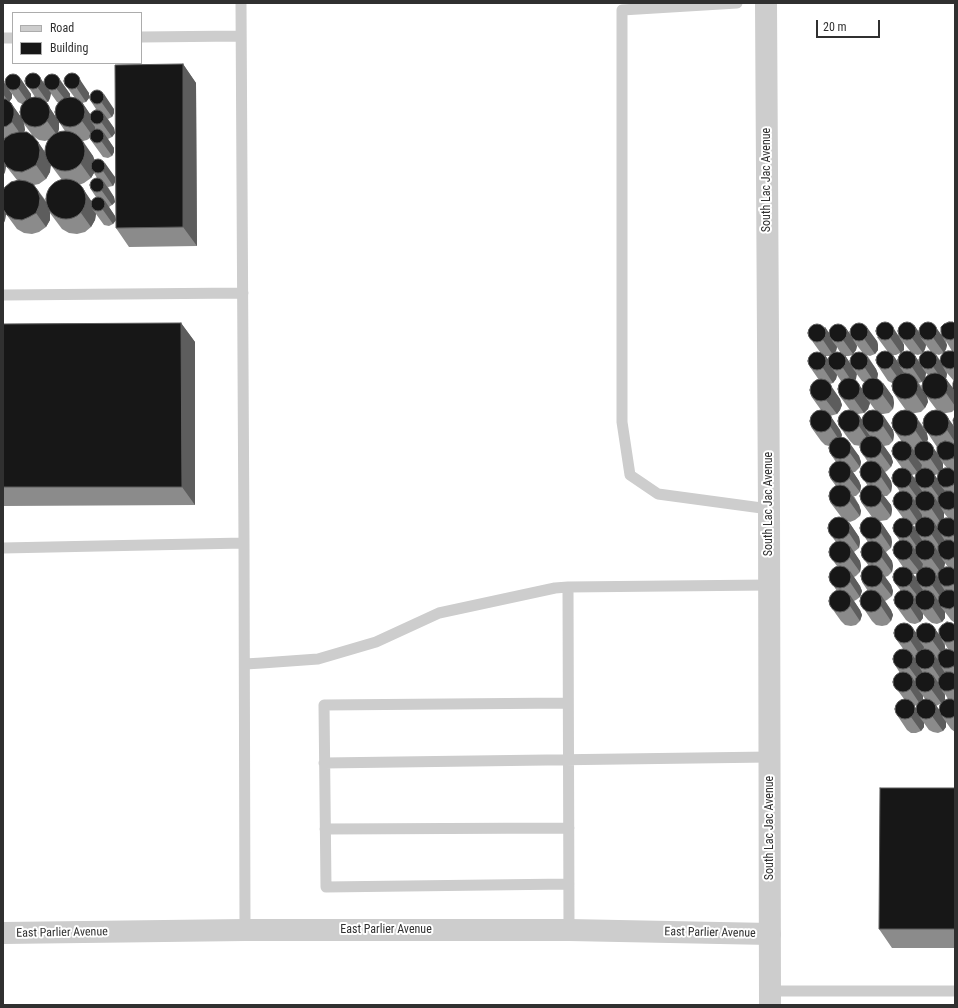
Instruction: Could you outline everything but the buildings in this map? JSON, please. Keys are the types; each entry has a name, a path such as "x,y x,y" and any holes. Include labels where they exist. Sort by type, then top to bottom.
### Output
{"street":[{"name":"South Lac Jac Avenue","path":"766,3 770,585 770,998"},
{"name":"East Parlier Avenue","path":"3,933 245,930 569,930 770,934"}],"lane":[{"path":"241,3 245,930"},
{"path":"737,3 622,10 622,422 630,475 658,494 769,509"},
{"path":"142,37 241,36"},
{"path":"3,295 243,293"},
{"path":"3,548 244,543"},
{"path":"245,664 318,659 376,642 439,613 555,588 770,585"},
{"path":"568,587 569,930"},
{"path":"568,703 324,706 324,763 326,887 569,884"},
{"path":"324,763 770,757"},
{"path":"325,829 569,828"},
{"path":"770,998 955,991"}]}
